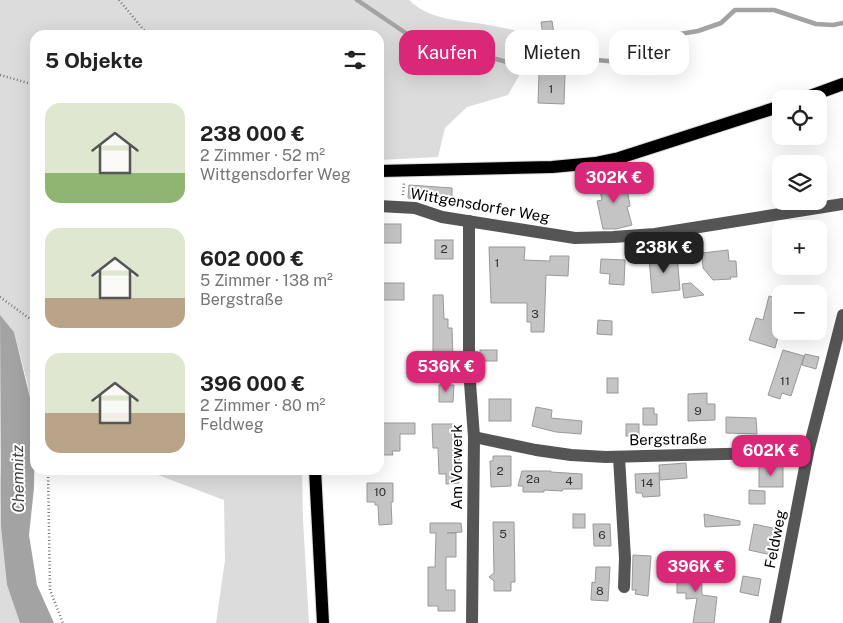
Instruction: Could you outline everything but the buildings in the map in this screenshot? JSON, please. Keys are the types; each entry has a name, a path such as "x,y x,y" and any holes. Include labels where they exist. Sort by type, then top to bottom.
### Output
{"main road":[{"path":"827,90 843,84"},
{"path":"384,170 552,167 595,163 627,156 772,109"},
{"path":"315,475 323,623"}],"street":[{"name":"Wittgensdorfer Weg","path":"384,206 415,208 442,217 575,238 613,238 655,234 843,204"},
{"name":"Am Vorwerk","path":"469,222 469,370 474,436 472,623"},
{"name":"Feldweg","path":"775,623 808,452 843,315"},
{"name":"Bergstraße","path":"474,436 570,455 619,457 808,452"},
{"name":"Bergstraße","path":"619,457 624,587"}],"path":[{"path":"119,0 144,30"},
{"path":"0,76 30,84"},
{"path":"403,201 404,180"},
{"path":"0,297 30,317"},
{"path":"48,475 50,590 63,623"}],"shaded area":[{"path":"0,0 409,0 427,12 438,16 511,30 505,30 505,75 519,75 508,95 467,107 445,128 438,157 384,160 384,30 30,30 30,399 14,332 0,315"},
{"path":"0,465 7,585 20,623 0,623"},
{"path":"158,475 302,475 309,623 216,623 225,560 224,500"}],"water":[{"name":"Chemnitz","path":"0,315 14,332 30,398 30,475 34,475 29,535 37,585 54,623 20,623 7,585 1,526"}],"waterway":[{"path":"357,0 416,40 514,64 536,61 551,56 619,62 639,51 649,39 698,31 721,23 735,10 774,10 816,24 833,25 843,23"}]}
